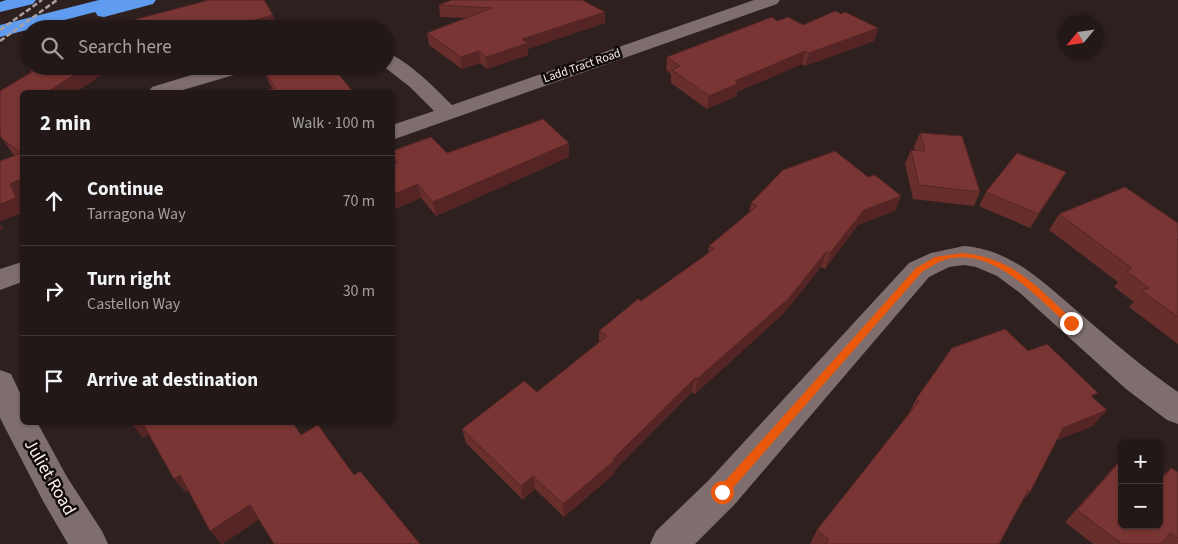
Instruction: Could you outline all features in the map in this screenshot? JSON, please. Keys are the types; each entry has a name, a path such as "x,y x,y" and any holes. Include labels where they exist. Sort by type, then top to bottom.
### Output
{"highway":[{"path":"0,7 27,0"},
{"path":"40,20 120,0"},
{"path":"77,20 147,0"},
{"path":"0,30 20,25"},
{"path":"0,41 20,35"}],"street":[{"name":"Ladd Tract Road","path":"395,132 771,0"},
{"path":"395,67 417,83 449,113"},
{"path":"162,90 213,75"},
{"path":"669,544 722,492 919,270 938,259 962,256 980,258 1008,269 1019,276 1078,329 1178,410"},
{"path":"0,280 20,273"},
{"name":"Juliet Road","path":"0,383 20,424"},
{"name":"Juliet Road","path":"20,425 55,490 89,544"}],"building":[{"path":"209,0 264,0 273,15 255,20 133,20"},
{"path":"452,0 582,0 605,12 522,39 528,43 486,57 479,51 461,57 427,33 492,8 439,5"},
{"path":"835,11 841,14 845,12 878,28 809,53 805,51 735,81 739,83 709,96 672,70 680,66 667,57 772,17 777,21 788,17 803,25"},
{"path":"27,75 74,75 50,90 20,90 20,152 3,140 0,135 0,91"},
{"path":"267,75 339,75 351,90 268,90 275,88"},
{"path":"543,119 569,143 433,202 418,184 395,194 395,164 398,163 395,160 395,150 431,137 447,153"},
{"path":"920,133 962,136 980,192 919,185 911,150 925,151"},
{"path":"835,151 868,177 875,175 901,196 864,210 830,253 826,252 789,298 697,379 695,378 613,459 615,460 563,504 533,476 521,486 462,429 524,381 537,392 607,336 599,331 638,299 641,301 714,249 709,246 757,206 751,203 783,170"},
{"path":"1017,153 1066,172 1038,214 986,192"},
{"path":"20,154 20,179 10,184 16,198 0,204 0,161"},
{"path":"1125,187 1178,223 1178,317 1142,291 1149,288 1126,271 1132,268 1059,214"},
{"path":"1005,329 1028,351 1047,344 1098,393 1091,396 1107,410 1063,428 1030,492 1028,490 999,544 825,544 829,539 817,530 919,401 916,399 952,348"},
{"path":"144,425 294,425 301,435 318,425 354,475 360,471 420,544 274,544 250,505 210,531 180,475 174,479"},
{"path":"1118,464 1118,529 1163,529 1163,476 1171,468 1178,472 1178,538 1170,533 1161,544 1122,544 1077,510"}],"railway":[{"path":"0,30 42,0"},
{"path":"29,20 57,0"},
{"path":"0,41 20,27"}],"route":[{"path":"722,492 919,270 938,259 962,256 980,258 1008,269 1019,276 1071,323"}]}
